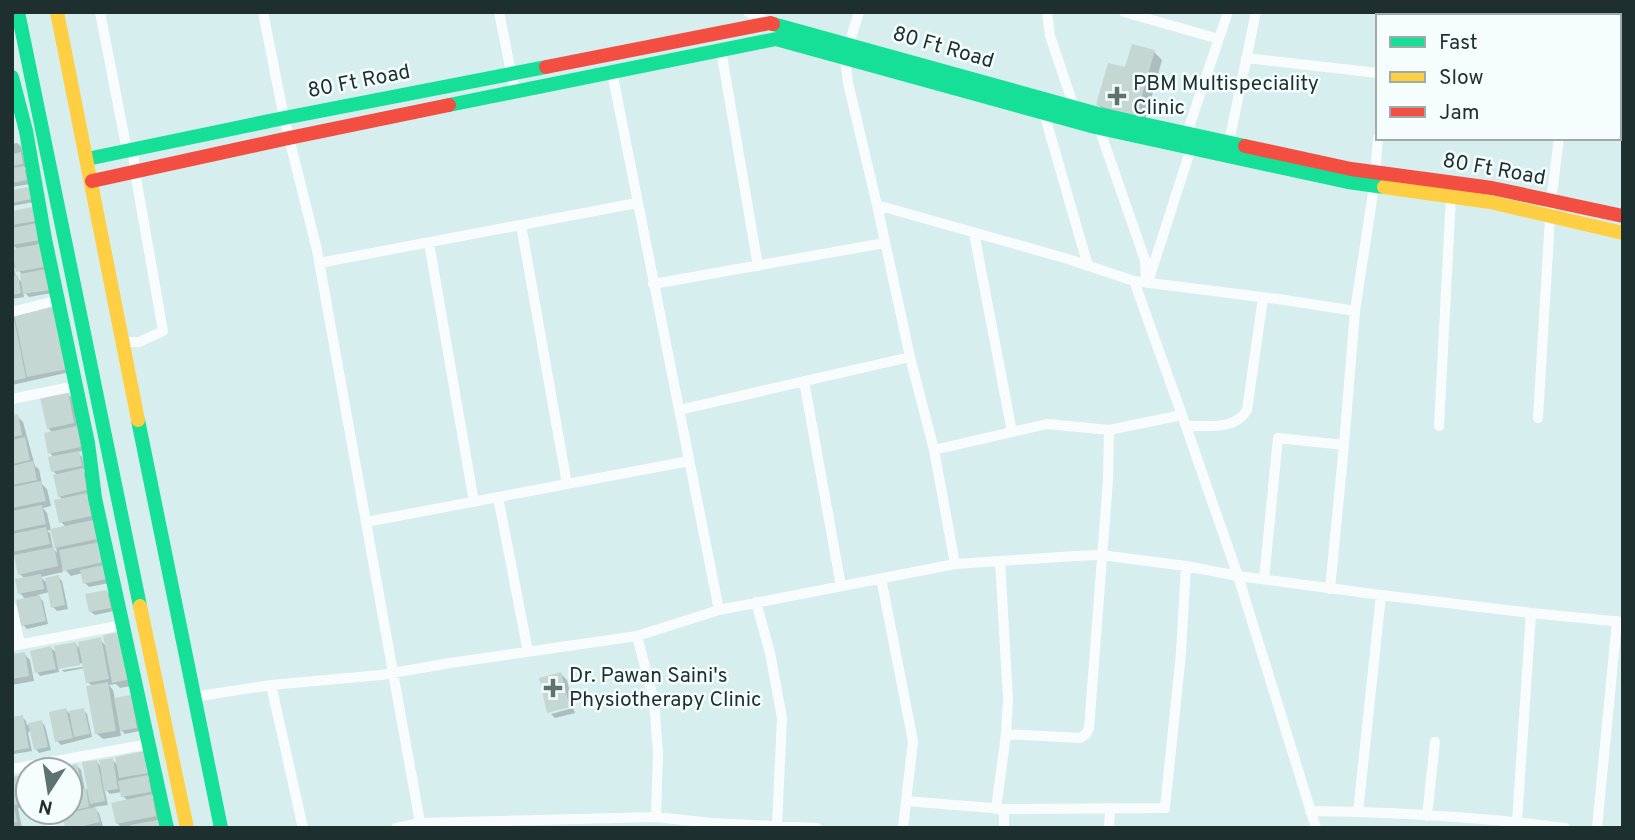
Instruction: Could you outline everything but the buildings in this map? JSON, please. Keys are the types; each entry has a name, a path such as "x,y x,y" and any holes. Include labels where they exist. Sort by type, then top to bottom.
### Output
{"main road":[{"path":"18,12 187,828"},
{"path":"57,12 221,828"},
{"name":"80 Ft Road","path":"87,159 770,23 1098,114 1351,169 1374,179 1490,202 1623,216"},
{"name":"80 Ft Road","path":"92,181 776,39 1099,128 1348,182 1374,179 1492,188 1623,233"},
{"path":"12,77 26,131 45,239 88,443 95,498 167,828"}],"street":[{"path":"100,12 135,172 163,331 139,342 129,341"},
{"path":"263,12 284,118 320,263 421,825"},
{"path":"499,12 515,92"},
{"path":"748,12 770,23"},
{"path":"859,12 845,58 848,83 933,450 955,564"},
{"path":"1047,12 1050,36 1074,107"},
{"path":"1187,133 1228,12"},
{"path":"1229,142 1256,12"},
{"path":"1131,13 1219,39"},
{"path":"721,50 758,266"},
{"path":"1246,58 1376,73"},
{"path":"612,72 719,610"},
{"path":"1044,113 1088,266"},
{"path":"1099,128 1145,260 1147,283"},
{"path":"1330,589 1355,311 1378,140"},
{"path":"1538,418 1550,208 1559,140"},
{"path":"1147,283 1191,148"},
{"path":"1439,426 1451,196"},
{"path":"320,263 637,203"},
{"path":"877,205 1068,259 1134,282 1355,311"},
{"path":"521,225 567,484"},
{"path":"974,233 1012,432"},
{"path":"429,243 474,502"},
{"path":"653,284 885,243"},
{"path":"1134,282 1238,576 1315,828"},
{"path":"933,450 1047,424 1109,430 1184,420 1226,425 1236,423 1247,410 1263,298"},
{"path":"12,312 58,300"},
{"path":"679,410 910,357"},
{"path":"804,381 841,586"},
{"path":"12,399 76,386"},
{"path":"1006,734 1080,738 1086,734 1108,480 1109,430"},
{"path":"1264,579 1278,438 1344,445"},
{"path":"366,522 689,461"},
{"path":"498,497 528,652"},
{"path":"193,697 271,685 393,673 637,636 719,610 955,564 1101,555 1330,589 1620,621 1597,828"},
{"path":"1000,561 1008,699 1000,808 1003,828"},
{"path":"906,802 1000,808 1165,808 1181,653 1186,566"},
{"path":"881,578 914,741 903,828"},
{"path":"1358,812 1381,595"},
{"path":"756,602 770,653 782,718 777,826"},
{"path":"12,608 16,645 123,625"},
{"path":"1517,822 1531,613"},
{"path":"637,636 654,701 658,753 656,817"},
{"path":"271,685 303,828"},
{"path":"1427,816 1435,742"},
{"path":"84,758 149,744"},
{"path":"1110,808 1110,828"},
{"path":"1310,811 1427,816 1565,828"},
{"path":"396,828 421,825 569,823 656,817 711,825 816,828"}],"traffic: fast":[{"path":"18,12 140,606"},
{"path":"773,24 1098,114 1245,146"},
{"path":"449,105 776,39 1095,127 1348,182 1384,187"},
{"path":"87,159 546,67"},
{"path":"12,77 26,131 45,239 88,443 95,498 167,828"},
{"path":"138,420 221,828"}],"traffic: slow":[{"path":"57,12 138,420"},
{"path":"1384,187 1490,202 1623,233"},
{"path":"140,606 187,828"}],"traffic: jam":[{"path":"546,67 773,24"},
{"path":"92,181 449,105"},
{"path":"1245,146 1351,169 1492,188 1623,216"}],"place":[{"name":"PBM Multispeciality Clinic","path":"1117,96"},
{"name":"Dr. Pawan Saini's Physiotherapy Clinic","path":"553,688"}]}
